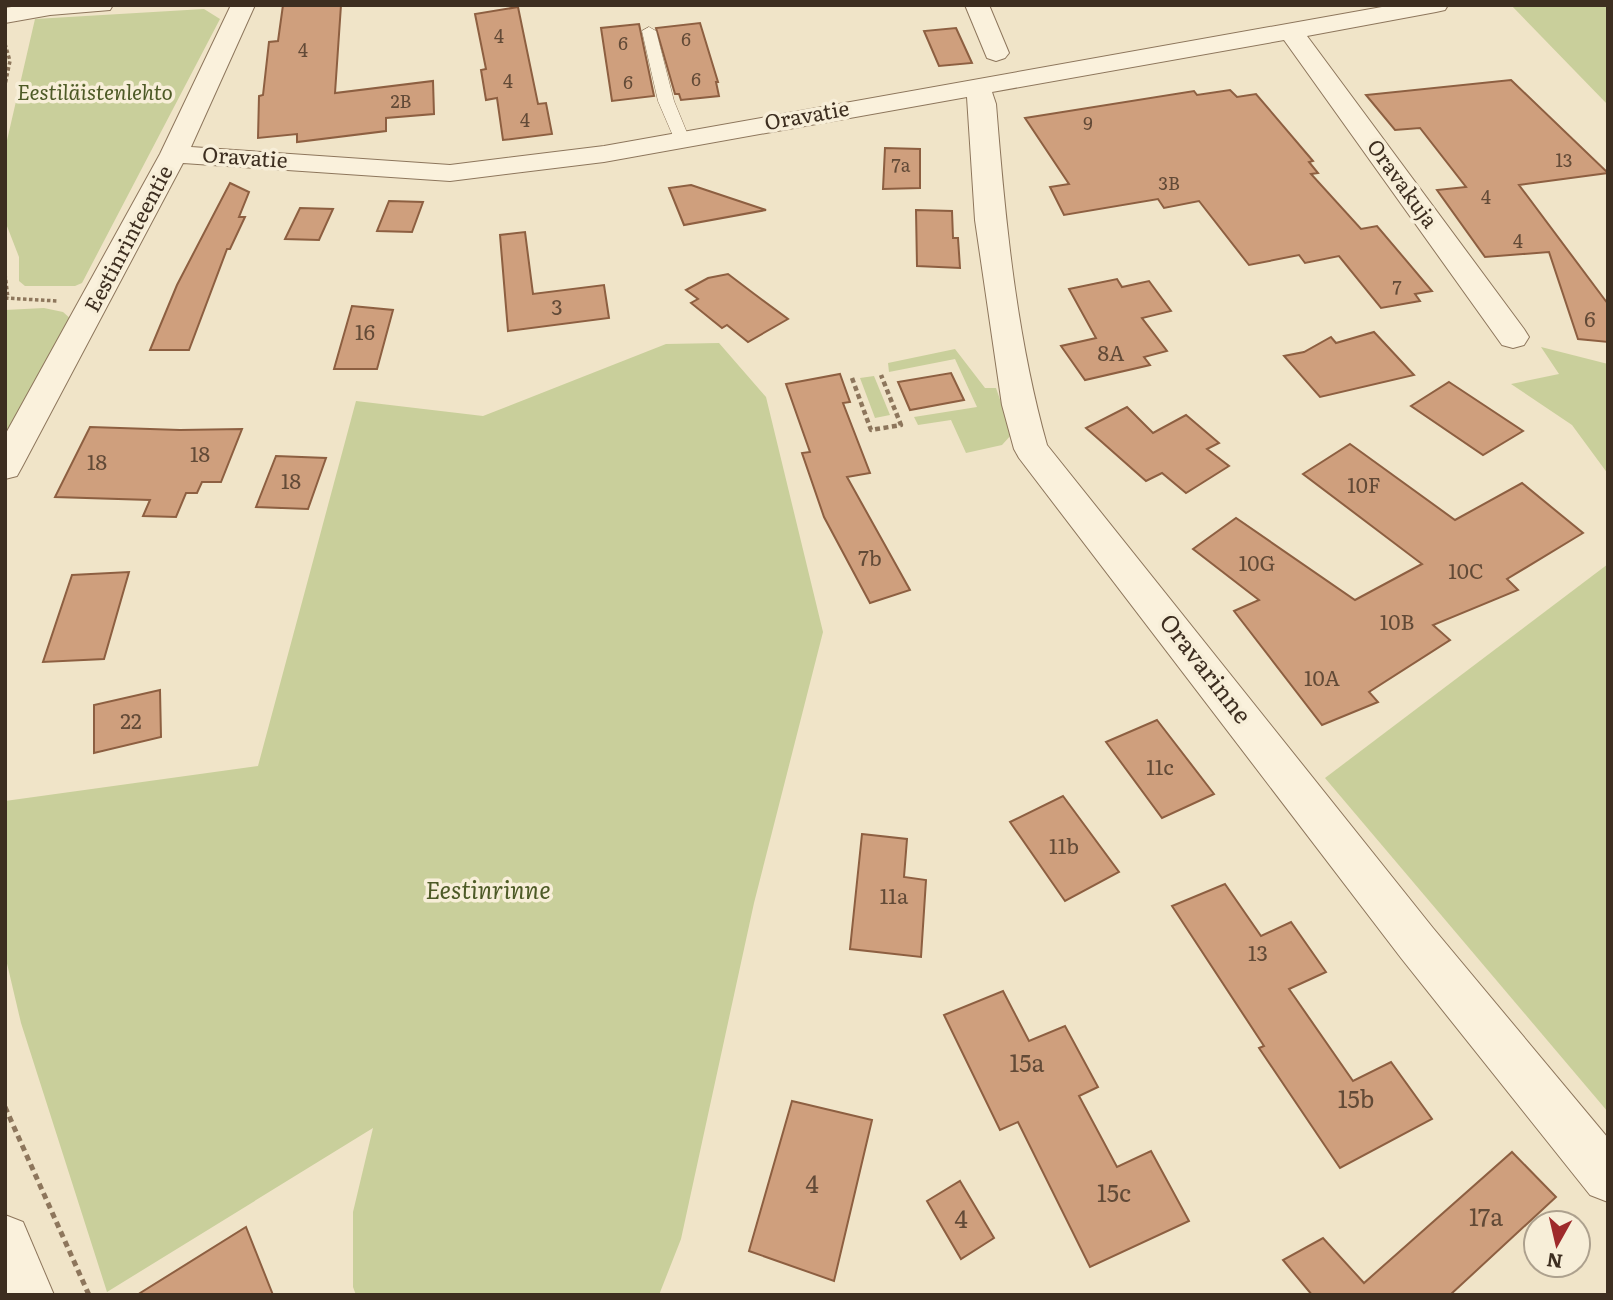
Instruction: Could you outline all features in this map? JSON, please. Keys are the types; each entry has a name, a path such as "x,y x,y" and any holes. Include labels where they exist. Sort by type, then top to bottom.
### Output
{"street":[{"path":"11,11 101,5"},
{"name":"Eestinrinteentie","path":"5,467 174,154 243,5"},
{"path":"977,5 996,53"},
{"name":"Oravatie","path":"174,154 450,173 604,154 1436,5"},
{"name":"Oravakuja","path":"1291,31 1513,337"},
{"name":"Oravarinne","path":"977,87 983,104 990,220 1019,405 1031,449 1194,654 1416,943 1608,1177"},
{"path":"5,1240 29,1295"}],"lane":[{"path":"649,31 666,101 682,139"}],"path":[{"path":"5,44 10,61 5,85"},
{"path":"5,274 8,298"},
{"path":"852,378 871,430 901,425 881,375"},
{"path":"5,1107 89,1295"}],"green space":[{"path":"1511,5 1608,5 1608,105"},
{"name":"Eestiläistenlehto","path":"204,9 220,19 82,283 75,286 25,286 19,281 19,257 5,221 5,149 35,19"},
{"path":"44,308 63,312 72,320 5,439 5,310"},
{"name":"Eestinrinne","path":"719,343 766,397 823,632 754,903 681,1239 659,1295 356,1295 353,1287 353,1212 373,1128 107,1292 21,1023 5,955 5,801 258,766 356,401 483,416 666,344"},
{"path":"1541,347 1608,364 1608,474 1572,425 1511,384 1559,374"},
{"path":"955,349 985,388 996,388 1012,434 1002,445 966,453 951,420 918,425 914,417 977,407 955,359 889,372 888,363"},
{"path":"874,376 890,415 875,418 860,378"},
{"path":"1608,564 1608,1112 1325,778"}],"building":[{"path":"283,5 341,5 335,93 433,81 434,114 386,118 386,131 297,142 297,134 258,138 259,96 263,95 269,42 278,41"},
{"path":"518,7 538,104 546,103 552,134 503,140 497,98 486,100 481,70 486,69 475,14"},
{"path":"700,23 718,82 719,96 681,100 679,94 675,94 656,28"},
{"path":"639,24 654,96 612,101 601,28"},
{"path":"956,28 972,63 939,66 924,31"},
{"path":"1511,80 1608,173 1519,185 1608,304 1608,342 1578,339 1549,252 1485,257 1437,190 1466,187 1420,128 1395,130 1366,95"},
{"path":"1230,90 1237,97 1256,94 1313,161 1309,162 1318,173 1311,174 1361,229 1377,226 1432,291 1415,294 1420,301 1381,308 1339,256 1305,263 1299,255 1249,265 1199,201 1164,208 1158,199 1064,215 1050,187 1069,184 1025,118 1194,91 1197,95"},
{"path":"885,148 920,149 920,188 883,189"},
{"path":"230,183 249,192 239,217 245,217 230,249 227,249 189,350 150,350 177,285"},
{"path":"691,185 766,210 684,225 669,188"},
{"path":"389,201 423,202 412,232 377,231"},
{"path":"300,208 333,209 319,240 285,239"},
{"path":"916,210 952,211 953,238 958,238 960,268 917,266"},
{"path":"525,232 533,294 604,285 609,318 508,331 500,235"},
{"path":"728,274 788,319 748,342 727,325 722,328 691,303 698,299 686,290 708,278"},
{"path":"1117,279 1122,287 1149,281 1171,311 1142,318 1167,351 1144,357 1150,365 1085,380 1061,346 1096,338 1069,289"},
{"path":"352,306 393,310 377,369 334,369"},
{"path":"1374,332 1414,375 1320,397 1284,356 1304,352 1331,337 1336,343"},
{"path":"951,373 964,400 910,410 898,382"},
{"path":"840,374 850,402 843,403 870,473 847,477 910,590 870,603 824,517 802,453 810,452 786,384"},
{"path":"1449,382 1523,431 1483,455 1411,406"},
{"path":"1127,407 1153,433 1186,415 1219,443 1207,449 1229,466 1186,493 1162,473 1146,481 1086,428"},
{"path":"90,427 242,429 221,482 202,482 197,493 186,493 176,517 143,516 150,500 55,497"},
{"path":"1350,444 1455,520 1522,483 1583,533 1507,579 1518,590 1433,625 1450,640 1369,692 1378,702 1322,725 1234,611 1259,600 1193,549 1236,518 1355,600 1422,564 1303,474"},
{"path":"276,456 326,458 308,509 256,507"},
{"path":"129,572 104,659 43,662 72,575"},
{"path":"160,690 161,737 94,753 94,705"},
{"path":"1157,720 1214,794 1162,818 1106,742"},
{"path":"1063,796 1119,872 1065,901 1010,822"},
{"path":"862,834 907,839 904,877 926,880 921,957 850,949"},
{"path":"1225,884 1261,936 1291,922 1326,972 1289,989 1353,1081 1391,1062 1432,1119 1340,1168 1259,1048 1264,1046 1172,906"},
{"path":"1003,991 1029,1041 1065,1026 1098,1087 1079,1096 1117,1167 1151,1151 1189,1221 1090,1267 1018,1122 1000,1130 944,1015"},
{"path":"792,1101 872,1120 834,1281 749,1251"},
{"path":"1512,1152 1556,1197 1543,1209 1522,1209 1522,1228 1450,1295 1312,1295 1283,1260 1323,1238 1364,1283"},
{"path":"960,1181 994,1238 961,1259 927,1201"},
{"path":"246,1227 273,1295 137,1295"}]}
